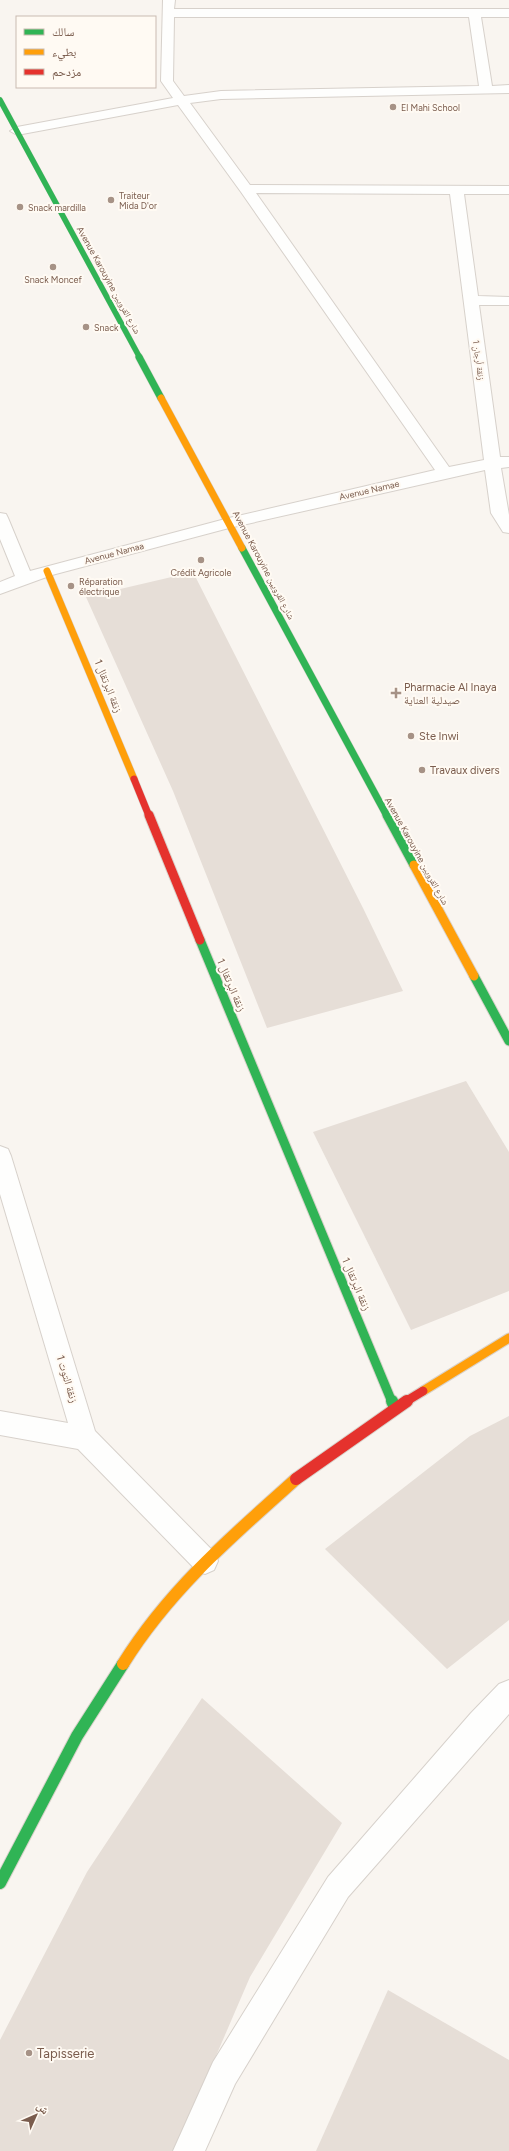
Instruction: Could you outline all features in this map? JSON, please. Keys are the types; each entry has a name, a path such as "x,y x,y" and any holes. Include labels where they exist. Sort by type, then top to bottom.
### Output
{"street":[{"path":"445,473 246,189 167,81 166,65 168,6 475,14 509,13"},
{"path":"475,14 486,89"},
{"path":"17,131 182,100 228,95 509,89"},
{"name":"Avenue Karouyine شارع القرويين","path":"0,100 5,119 17,131 509,1041"},
{"path":"246,189 509,190"},
{"name":"زنقة أرجان 1","path":"456,189 471,300 501,463 499,513 509,528"},
{"path":"471,300 509,301"},
{"name":"Avenue Namae","path":"230,523 445,473 501,463"},
{"path":"0,518 25,579"},
{"name":"Avenue Namaa","path":"0,588 48,571 230,523"},
{"name":"زنقة البرتقال 1","path":"48,571 395,1408"},
{"name":"زنقة التوت 1","path":"0,1156 85,1438 205,1561"},
{"path":"0,1883 7,1854 77,1736 141,1635 205,1561 300,1475 395,1408 509,1338"},
{"path":"0,1423 85,1438"},
{"path":"189,2151 224,2073 338,1887 481,1723 509,1694"}],"building":[{"path":"193,572 363,908 403,991 267,1028 173,791 86,597"},
{"path":"466,1081 509,1152 509,1291 411,1330 313,1132"},
{"path":"509,1416 509,1620 447,1669 325,1549 470,1436"},
{"path":"202,1698 342,1823 250,1977 175,2151 0,2151 0,2040 87,1872"},
{"path":"388,1990 509,2060 509,2151 316,2151"}],"traffic: fast":[{"path":"0,100 161,398"},
{"path":"242,548 414,865"},
{"path":"200,940 395,1408"},
{"path":"474,976 509,1041"},
{"path":"0,1883 77,1736 123,1664"}],"traffic: slow":[{"path":"161,398 242,548"},
{"path":"47,571 134,779"},
{"path":"414,865 474,976"},
{"path":"423,1391 509,1338"},
{"path":"123,1664 141,1635 205,1561 296,1479"}],"traffic: jam":[{"path":"134,779 200,940"},
{"path":"296,1479 395,1408 423,1391"}],"place":[{"name":"El Mahi School","path":"393,107"},
{"name":"Traiteur Mida D'or","path":"111,200"},
{"name":"Snack mardilla","path":"20,207"},
{"name":"Snack Moncef","path":"53,267"},
{"name":"Snack","path":"86,327"},
{"name":"Crédit Agricole","path":"201,560"},
{"name":"Réparation électrique","path":"71,586"},
{"name":"Pharmacie Al Inaya صيدلية العناية","path":"396,693"},
{"name":"Ste Inwi","path":"411,736"},
{"name":"Travaux divers","path":"422,770"},
{"name":"Tapisserie","path":"29,2053"}]}
